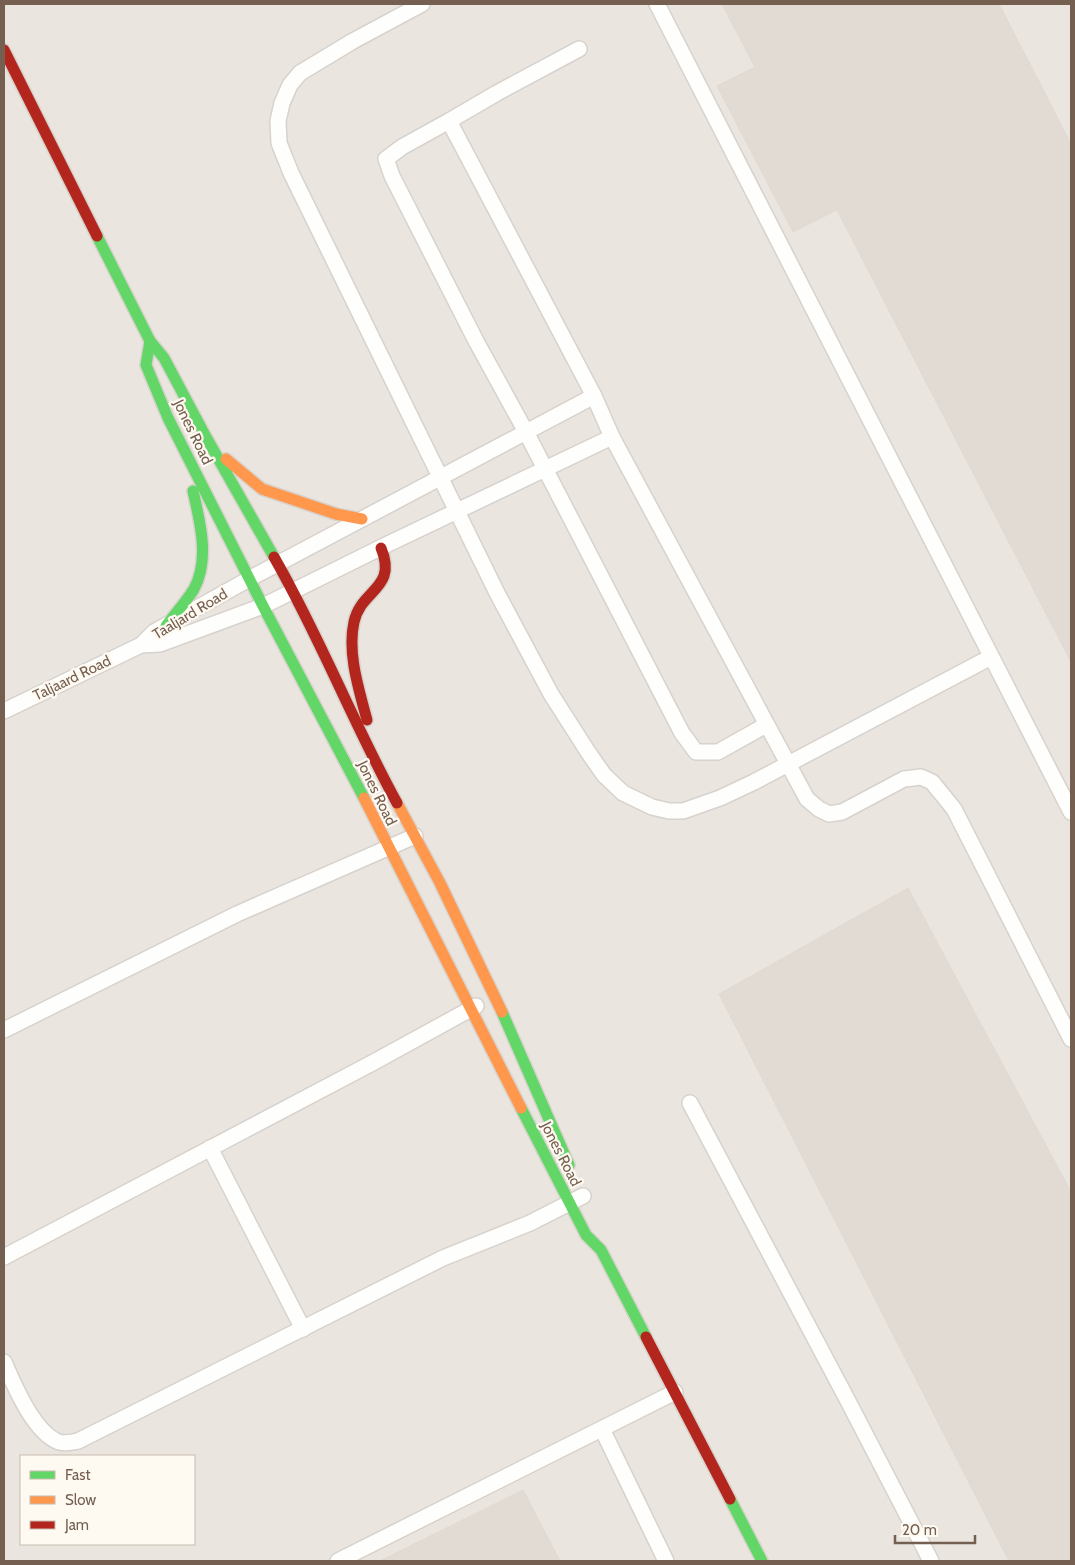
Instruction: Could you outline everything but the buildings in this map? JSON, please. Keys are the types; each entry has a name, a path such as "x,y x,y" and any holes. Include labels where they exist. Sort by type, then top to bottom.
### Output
{"street":[{"name":"Jones Road","path":"4,50 150,341 164,358 206,437 294,592 380,772 440,883 495,996 581,1191"},
{"name":"Jones Road","path":"150,341 146,365 168,418 249,579 359,788 568,1202 586,1235 601,1250 762,1561"},
{"path":"206,437 231,464 262,489 336,514 362,519"},
{"path":"166,626 196,585 202,561 203,533 184,449"},
{"path":"380,772 360,693 353,633 354,621 358,611 366,598 382,581 386,571 386,560 382,548"},
{"name":"Jones Road","path":"599,1230 601,1250"}],"lane":[{"path":"422,4 353,41 300,73 290,85 282,103 278,121 279,143 291,174 456,511 551,694 604,775 623,793 652,807 683,811 720,798 991,657"},
{"path":"657,4 1071,812"},
{"path":"579,50 497,93 402,147 386,159 392,176 476,342 526,432 682,733 696,752 718,752 766,725"},
{"path":"449,121 594,396 612,437 807,799 818,809 829,814 842,812 904,779 921,776 932,782 954,810 1071,1039"},
{"name":"Taaljard Road","path":"140,645 154,632 278,563 594,396"},
{"name":"Taaljard Road","path":"140,645 160,644 263,606 612,437"},
{"name":"Taljaard Road","path":"4,711 140,645"},
{"path":"4,1030 237,914 415,836"},
{"path":"4,1257 495,996"},
{"path":"690,1103 931,1561"},
{"path":"210,1148 303,1329"},
{"path":"4,1362 28,1411 41,1429 57,1441 70,1442 90,1436 443,1258 530,1223 568,1202 581,1191"},
{"path":"338,1561 675,1392"},
{"path":"602,1429 666,1561"}],"shaded area":[{"path":"4,4 1071,4 1071,1561 4,1561"}],"traffic: fast":[{"path":"97,236 150,341 164,358 274,557"},
{"path":"150,341 146,365 168,418 263,606 364,798"},
{"path":"166,626 194,589 202,565 202,540 193,491"},
{"path":"502,1012 569,1165"},
{"path":"521,1108 586,1235 601,1250 646,1337"},
{"path":"730,1499 762,1561"}],"traffic: slow":[{"path":"226,459 262,489 336,514 362,519"},
{"path":"364,798 521,1108"},
{"path":"397,803 440,883 502,1012"}],"traffic: jam":[{"path":"4,50 97,236"},
{"path":"367,720 355,671 352,634 358,611 382,581 385,572 385,562 381,548"},
{"path":"274,557 291,587 397,803"},
{"path":"646,1337 730,1499"}]}
